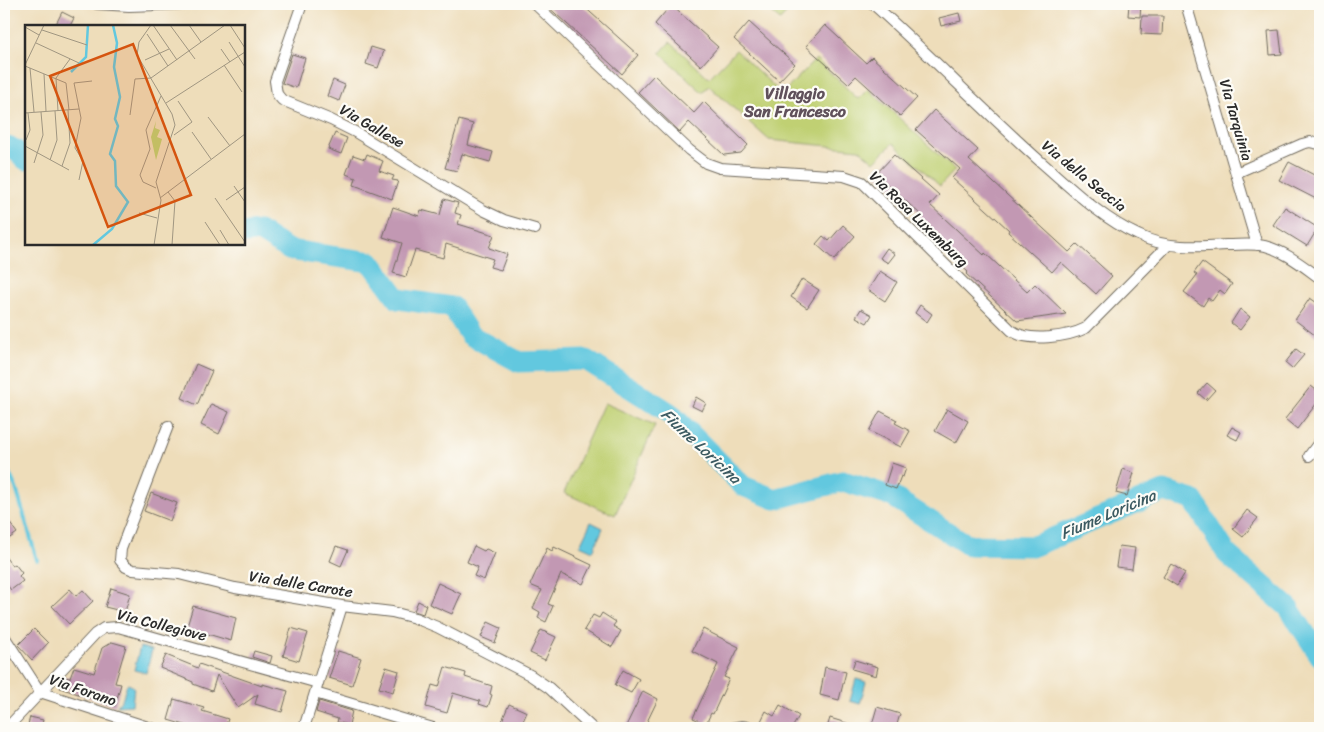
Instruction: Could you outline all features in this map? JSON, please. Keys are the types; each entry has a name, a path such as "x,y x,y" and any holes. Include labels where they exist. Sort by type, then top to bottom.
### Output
{"street":[{"path":"97,4 138,6 185,4"},
{"name":"Via Gallese","path":"302,4 275,84 280,98 349,128 497,218 535,229"},
{"name":"Via Rosa Luxemburg","path":"535,4 693,154 706,163 730,170 844,176 862,182 1011,330 1021,336 1034,337 1070,334 1086,328 1168,245"},
{"name":"Via della Seccia","path":"873,4 1022,145 1080,196 1129,231 1148,240 1168,245 1191,247 1257,245 1272,248 1320,278"},
{"name":"Via Tarquinia","path":"1186,4 1257,245"},
{"path":"1236,173 1302,144 1310,142 1320,144"},
{"name":"Via delle Carote","path":"168,426 121,550 120,560 123,565 133,570 179,574 228,587 400,614 437,627 537,679 592,728"},
{"path":"1309,456 1320,441"},
{"path":"304,728 342,606"},
{"name":"Via Collegiove","path":"6,728 95,634 104,628 112,626 318,683"},
{"name":"Via Forano","path":"4,636 40,692 151,728"},
{"path":"315,694 434,728"},
{"path":"732,728 742,726 753,728"}],"green space":[{"path":"762,4 795,4 780,20"},
{"path":"670,42 709,78 736,50 782,94 816,59 858,99 868,89 955,170 940,186 893,143 874,162 859,149 769,140 709,86 702,92 660,53"},
{"path":"604,403 655,425 615,515 564,493"}],"water":[{"path":"591,522 603,528 593,551 580,545"},
{"path":"140,647 152,650 146,673 134,670"},
{"path":"856,679 866,682 860,704 850,701"},
{"path":"128,684 134,687 132,705 117,706 123,698"}],"building":[{"path":"545,4 581,4 638,55 622,74"},
{"path":"1129,4 1141,4 1140,17 1128,16"},
{"path":"671,5 718,47 701,66 655,24"},
{"path":"62,12 74,18 70,25 56,25"},
{"path":"959,13 961,21 941,26 939,18"},
{"path":"1142,16 1163,16 1162,35 1141,34"},
{"path":"749,22 795,64 779,81 734,39"},
{"path":"825,25 866,63 872,57 917,98 900,116 856,76 848,84 806,46"},
{"path":"1279,30 1282,54 1270,55 1268,31"},
{"path":"371,47 384,51 378,68 366,64"},
{"path":"292,54 305,58 296,88 282,83"},
{"path":"654,75 694,113 704,102 748,145 741,153 724,155 689,122 680,132 638,92"},
{"path":"333,80 345,85 339,101 327,96"},
{"path":"934,110 978,150 969,160 1069,252 1077,244 1112,276 1096,294 1061,262 1052,272 952,178 960,169 916,130"},
{"path":"459,120 473,124 468,145 493,152 490,162 462,154 457,171 445,168"},
{"path":"335,133 347,138 341,154 328,149"},
{"path":"367,154 383,161 379,171 394,176 392,180 398,181 392,199 354,185 356,178 346,174 353,155 365,159"},
{"path":"894,155 939,195 930,205 984,255 985,253 1027,292 1035,284 1066,314 1017,321 966,274 968,272 913,222 920,214 876,174"},
{"path":"1289,162 1320,178 1320,201 1279,180"},
{"path":"444,199 458,203 455,213 461,215 458,224 494,235 489,248 507,254 501,270 490,267 493,259 446,244 443,258 415,250 406,277 393,273 402,243 383,237 393,207 419,216 421,210 440,215"},
{"path":"1285,207 1318,228 1307,246 1273,225"},
{"path":"843,225 855,236 834,260 816,244 823,236 829,241"},
{"path":"887,248 895,254 888,263 880,258"},
{"path":"1202,262 1232,284 1225,294 1220,290 1212,301 1208,298 1203,306 1184,292 1197,275 1194,273"},
{"path":"880,271 897,282 885,301 868,290"},
{"path":"802,279 819,290 807,308 791,297"},
{"path":"1310,298 1320,305 1320,339 1295,320"},
{"path":"920,305 932,314 927,322 915,313"},
{"path":"861,309 872,315 867,323 856,317"},
{"path":"1240,309 1250,317 1240,330 1231,323"},
{"path":"1296,349 1304,355 1292,369 1285,363"},
{"path":"196,364 212,371 197,405 182,398"},
{"path":"1207,383 1215,390 1206,400 1198,393"},
{"path":"1311,386 1320,393 1320,399 1297,429 1285,419"},
{"path":"696,397 706,403 702,411 692,406"},
{"path":"211,404 229,412 219,434 201,425"},
{"path":"947,409 968,421 956,443 935,431"},
{"path":"880,411 897,420 895,423 910,431 901,447 869,431"},
{"path":"1232,427 1241,432 1237,440 1227,435"},
{"path":"892,463 906,468 896,489 885,485"},
{"path":"1123,469 1134,473 1127,496 1116,493"},
{"path":"151,493 177,503 170,521 144,511"},
{"path":"1247,510 1258,518 1243,537 1233,529"},
{"path":"4,515 17,533 4,542"},
{"path":"336,546 348,550 341,566 330,561"},
{"path":"474,546 484,551 486,549 495,553 484,580 474,576 478,567 467,562"},
{"path":"1119,546 1135,548 1132,569 1116,567"},
{"path":"554,547 592,565 583,584 561,574 548,604 553,606 546,622 538,618 540,612 533,608 542,590 530,585 547,548 552,551"},
{"path":"4,555 12,566 15,564 22,573 19,576 23,581 11,590 4,581"},
{"path":"1171,564 1185,573 1177,586 1163,577"},
{"path":"438,583 461,594 452,614 429,604"},
{"path":"111,588 130,594 125,612 105,607"},
{"path":"70,589 76,596 83,590 93,601 69,624 52,606"},
{"path":"418,601 426,605 423,614 414,611"},
{"path":"193,606 236,618 231,641 201,632 200,634 186,630"},
{"path":"602,613 616,622 613,626 621,631 612,647 584,630 593,615 599,618"},
{"path":"488,622 501,628 495,643 481,637"},
{"path":"291,628 308,633 299,661 283,656"},
{"path":"34,629 48,643 32,660 18,645"},
{"path":"703,629 739,647 724,677 729,679 713,714 711,713 706,724 693,718 718,664 692,651"},
{"path":"541,630 556,637 545,660 530,653"},
{"path":"112,642 126,646 115,683 121,684 115,706 60,688 63,678 70,678 74,667 94,673 102,648"},
{"path":"254,651 272,656 270,663 252,657"},
{"path":"338,651 361,658 352,685 329,678"},
{"path":"166,655 198,668 199,664 262,686 262,684 288,691 282,712 255,704 258,694 238,708 217,675 212,691 193,684 193,682 160,668"},
{"path":"855,660 878,667 876,676 852,669"},
{"path":"386,667 399,671 393,692 379,688"},
{"path":"445,667 466,673 465,677 492,686 490,694 492,695 488,707 479,704 480,701 453,693 447,713 426,707 432,685 439,687"},
{"path":"825,667 846,672 839,700 820,695"},
{"path":"623,670 639,679 631,693 615,685"},
{"path":"643,691 658,699 644,728 625,728"},
{"path":"174,699 204,708 202,711 228,719 225,728 195,728 168,720"},
{"path":"319,701 352,711 349,725 337,722 338,719 316,712"},
{"path":"509,704 527,712 520,728 499,728"},
{"path":"780,705 799,716 792,728 770,728 760,723 766,711 774,716"},
{"path":"877,707 900,714 896,728 871,728"},
{"path":"30,717 43,720 41,728 27,728"},
{"path":"830,718 856,726 856,728 827,728"}],"waterway":[{"name":"Fiume Loricina","path":"4,146 14,149 25,159"},
{"name":"Fiume Loricina","path":"245,233 259,231 289,250 371,262 398,299 452,307 470,335 519,362 586,360 670,413 743,486 775,499 843,481 893,497 968,545 1034,546 1164,491 1193,500 1227,554 1288,607 1320,656"},
{"path":"4,462 16,488 37,560"}],"district":[{"name":"Villaggio San Francesco","path":"795,102"}]}
